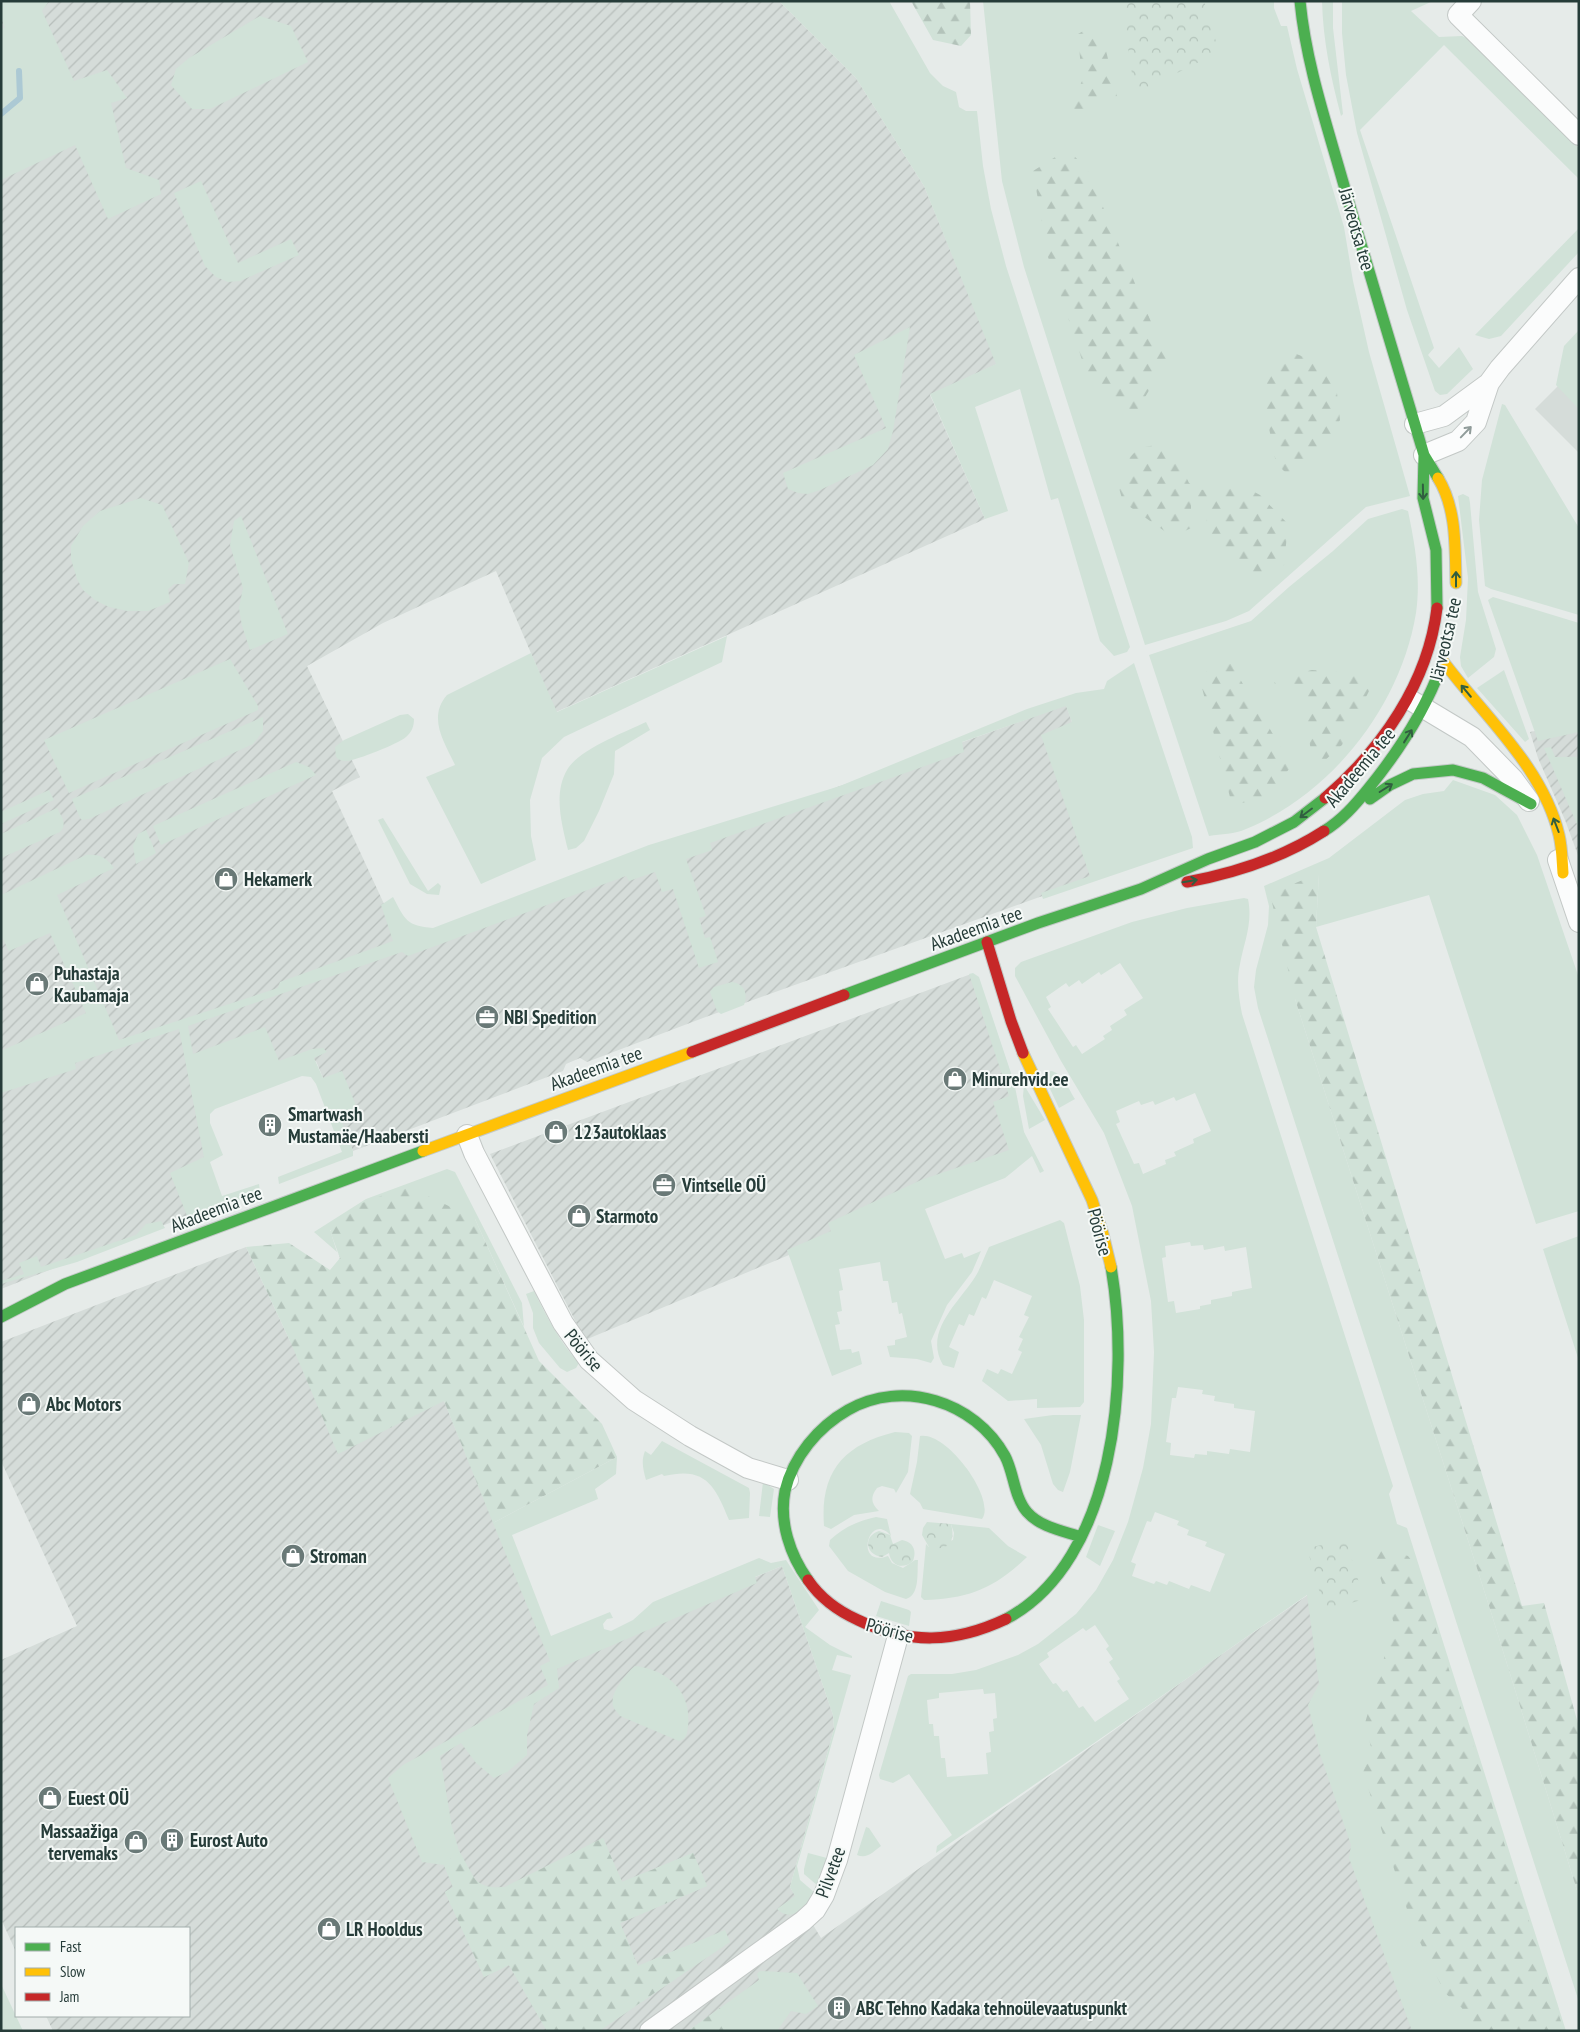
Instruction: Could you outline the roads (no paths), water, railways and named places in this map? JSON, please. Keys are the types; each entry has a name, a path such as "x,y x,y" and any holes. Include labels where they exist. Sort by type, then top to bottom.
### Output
{"main road":[{"name":"Järveotsa tee","path":"1300,1 1303,30 1311,68 1368,269 1424,455 1446,491 1455,534 1455,598"},
{"name":"Järveotsa tee","path":"1416,704 1434,631 1438,599 1436,550 1422,498 1424,455"},
{"name":"Järveotsa tee","path":"1416,704 1444,657 1456,679 1526,766 1542,791 1559,832 1563,873"},
{"name":"Akadeemia tee","path":"1142,889 1205,879 1264,863 1309,842 1346,816 1384,771 1407,739 1416,704"},
{"name":"Akadeemia tee","path":"1,1317 65,1284 987,942 1142,889 1208,859 1255,842 1294,822 1327,797 1416,704"},
{"path":"1346,816 1390,785 1413,774 1439,770 1466,772 1483,778 1531,804"},
{"name":"Pöörise","path":"987,942 1020,1046 1092,1202 1107,1251 1118,1327 1119,1368 1115,1415 1108,1458 1098,1493 1081,1537 1063,1572 1042,1595 1015,1614 995,1624 963,1634 929,1639 898,1636 860,1622 830,1605 808,1582 793,1556 785,1527 784,1501 788,1480 796,1462 808,1444 824,1427 844,1412 885,1395 909,1396 931,1400 962,1411 980,1425 997,1443 1009,1463 1021,1503 1030,1516 1081,1537"},
{"name":"Akadeemia tee","path":"19,1294 65,1284"}],"street":[{"path":"1472,1 1458,15 1579,135"},
{"path":"1415,424 1444,416 1489,383 1579,278"},
{"path":"1424,455 1458,441 1476,422 1489,383"},
{"path":"1416,704 1472,737 1514,779 1531,804 1546,832 1563,873 1579,922"},
{"name":"Pöörise","path":"467,1135 474,1153 563,1323 589,1360 634,1400 690,1436 748,1468 788,1480"},
{"name":"Pilvetee","path":"650,2031 791,1931 815,1910 824,1895 836,1860 898,1636"}],"waterway":[{"path":"1,114 20,98 19,71"}],"place":[{"name":"Hekamerk","path":"226,879"},
{"name":"Puhastaja Kaubamaja","path":"37,984"},
{"name":"NBI Spedition","path":"487,1017"},
{"name":"Minurehvid.ee","path":"955,1079"},
{"name":"Smartwash Mustamäe/Haabersti","path":"270,1125"},
{"name":"123autoklaas","path":"556,1132"},
{"name":"Vintselle OÜ","path":"664,1185"},
{"name":"Starmoto","path":"579,1216"},
{"name":"Abc Motors","path":"29,1404"},
{"name":"Stroman","path":"293,1556"},
{"name":"Euest OÜ","path":"50,1798"},
{"name":"Eurost Auto","path":"172,1840"},
{"name":"Massaažiga tervemaks","path":"136,1842"},
{"name":"LR Hooldus","path":"329,1929"},
{"name":"ABC Tehno Kadaka tehnoülevaatuspunkt","path":"839,2008"}]}
